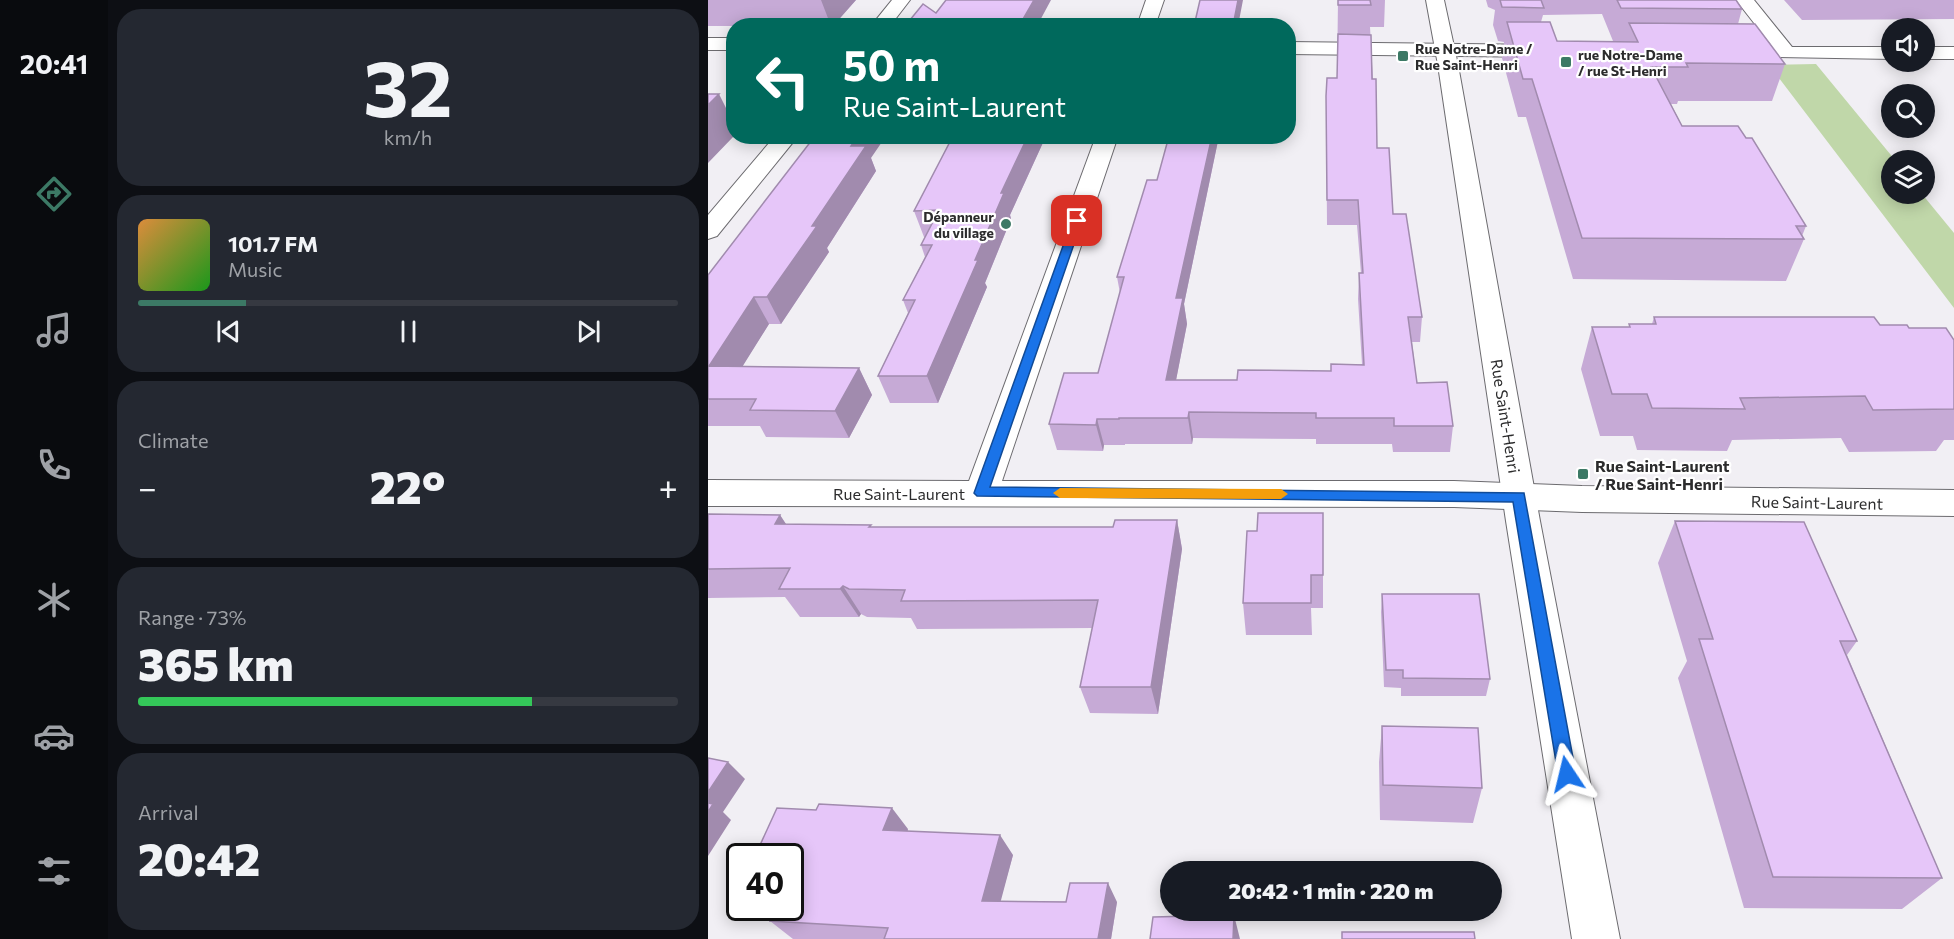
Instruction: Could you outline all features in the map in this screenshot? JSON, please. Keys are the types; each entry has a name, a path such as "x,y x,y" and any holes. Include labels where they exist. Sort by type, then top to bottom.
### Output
{"street":[{"path":"886,18 901,0"},
{"path":"1149,18 1155,0"},
{"name":"Rue Saint-Henri","path":"1435,0 1596,939"},
{"path":"1745,0 1787,53"},
{"path":"708,44 726,44"},
{"path":"1296,48 1564,52"},
{"path":"1713,52 1881,53"},
{"path":"1935,53 1954,53"},
{"path":"708,231 780,144"},
{"path":"981,493 1104,144"},
{"name":"Rue Saint-Laurent","path":"708,493 1519,496 1954,503"}],"green space":[{"path":"1816,64 1887,150 1881,150 1881,204 1930,204 1954,233 1954,308 1769,65"}],"building":[{"path":"946,0 1034,0 1024,18 912,18 923,4 936,13"},
{"path":"1200,0 1238,0 1235,18 1196,18"},
{"path":"1338,0 1370,0 1371,5 1338,5"},
{"path":"1500,0 1541,0 1544,8 1502,7"},
{"path":"1617,0 1736,0 1742,9 1621,8"},
{"path":"1507,22 1550,22 1557,41 1638,42 1629,23 1755,24 1785,64 1686,63 1688,67 1651,67 1682,126 1738,126 1746,138 1752,138 1806,226 1796,226 1804,239 1582,238 1532,79 1523,79"},
{"path":"1338,34 1371,35 1372,79 1376,79 1377,148 1389,148 1393,214 1406,214 1422,317 1408,317 1417,383 1447,382 1453,426 1394,426 1394,418 1316,418 1316,413 1189,412 1188,418 1097,419 1096,425 1049,424 1064,373 1098,373 1124,277 1117,277 1147,180 1157,180 1167,144 1210,144 1176,298 1183,298 1166,380 1237,380 1238,370 1331,371 1331,364 1364,365 1359,273 1363,273 1358,200 1327,200 1327,78 1337,78"},
{"path":"708,94 719,94 708,105"},
{"path":"809,144 866,146 812,226 817,226 767,297 754,297 709,366 859,368 835,411 750,410 756,399 708,399 708,275"},
{"path":"949,144 1024,144 1001,193 1004,193 975,260 978,260 927,376 878,376 915,300 903,300 932,245 921,245 939,210 914,211"},
{"path":"1654,317 1874,317 1880,325 1946,328 1954,340 1954,409 1873,410 1865,396 1740,398 1745,409 1652,408 1647,394 1612,394 1592,327 1656,324"},
{"path":"1258,513 1323,513 1323,575 1311,575 1311,603 1243,603 1247,531 1257,531"},
{"path":"708,514 780,515 775,524 871,525 869,527 1113,527 1115,520 1177,520 1151,687 1080,687 1098,600 901,601 905,590 849,589 843,586 840,589 779,589 790,568 708,569"},
{"path":"1675,521 1804,522 1857,641 1840,641 1942,878 1773,877 1699,639 1713,639"},
{"path":"1382,594 1479,594 1490,679 1403,678 1403,670 1386,670"},
{"path":"1382,726 1478,728 1482,788 1383,785"},
{"path":"708,758 728,762 708,792"},
{"path":"819,804 892,808 883,830 1000,835 982,901 1066,902 1070,883 1108,883 1098,939 884,939 888,928 770,921 804,921 804,843 761,843 777,808 816,810"},
{"path":"1153,917 1160,917 1160,921 1234,921 1233,939 1150,939"},
{"path":"1342,932 1474,932 1475,939 1342,939"}],"slow traffic":[{"path":"1060,493 1281,494"}],"place":[{"name":"Rue Notre-Dame / Rue Saint-Henri","path":"1403,56"},
{"name":"rue Notre-Dame / rue St-Henri","path":"1566,62"},
{"name":"Dépanneur du village","path":"1006,224"},
{"name":"Rue Saint-Laurent / Rue Saint-Henri","path":"1583,474"}],"route":[{"path":"1077,221 981,493 1519,496 1567,774"}]}
